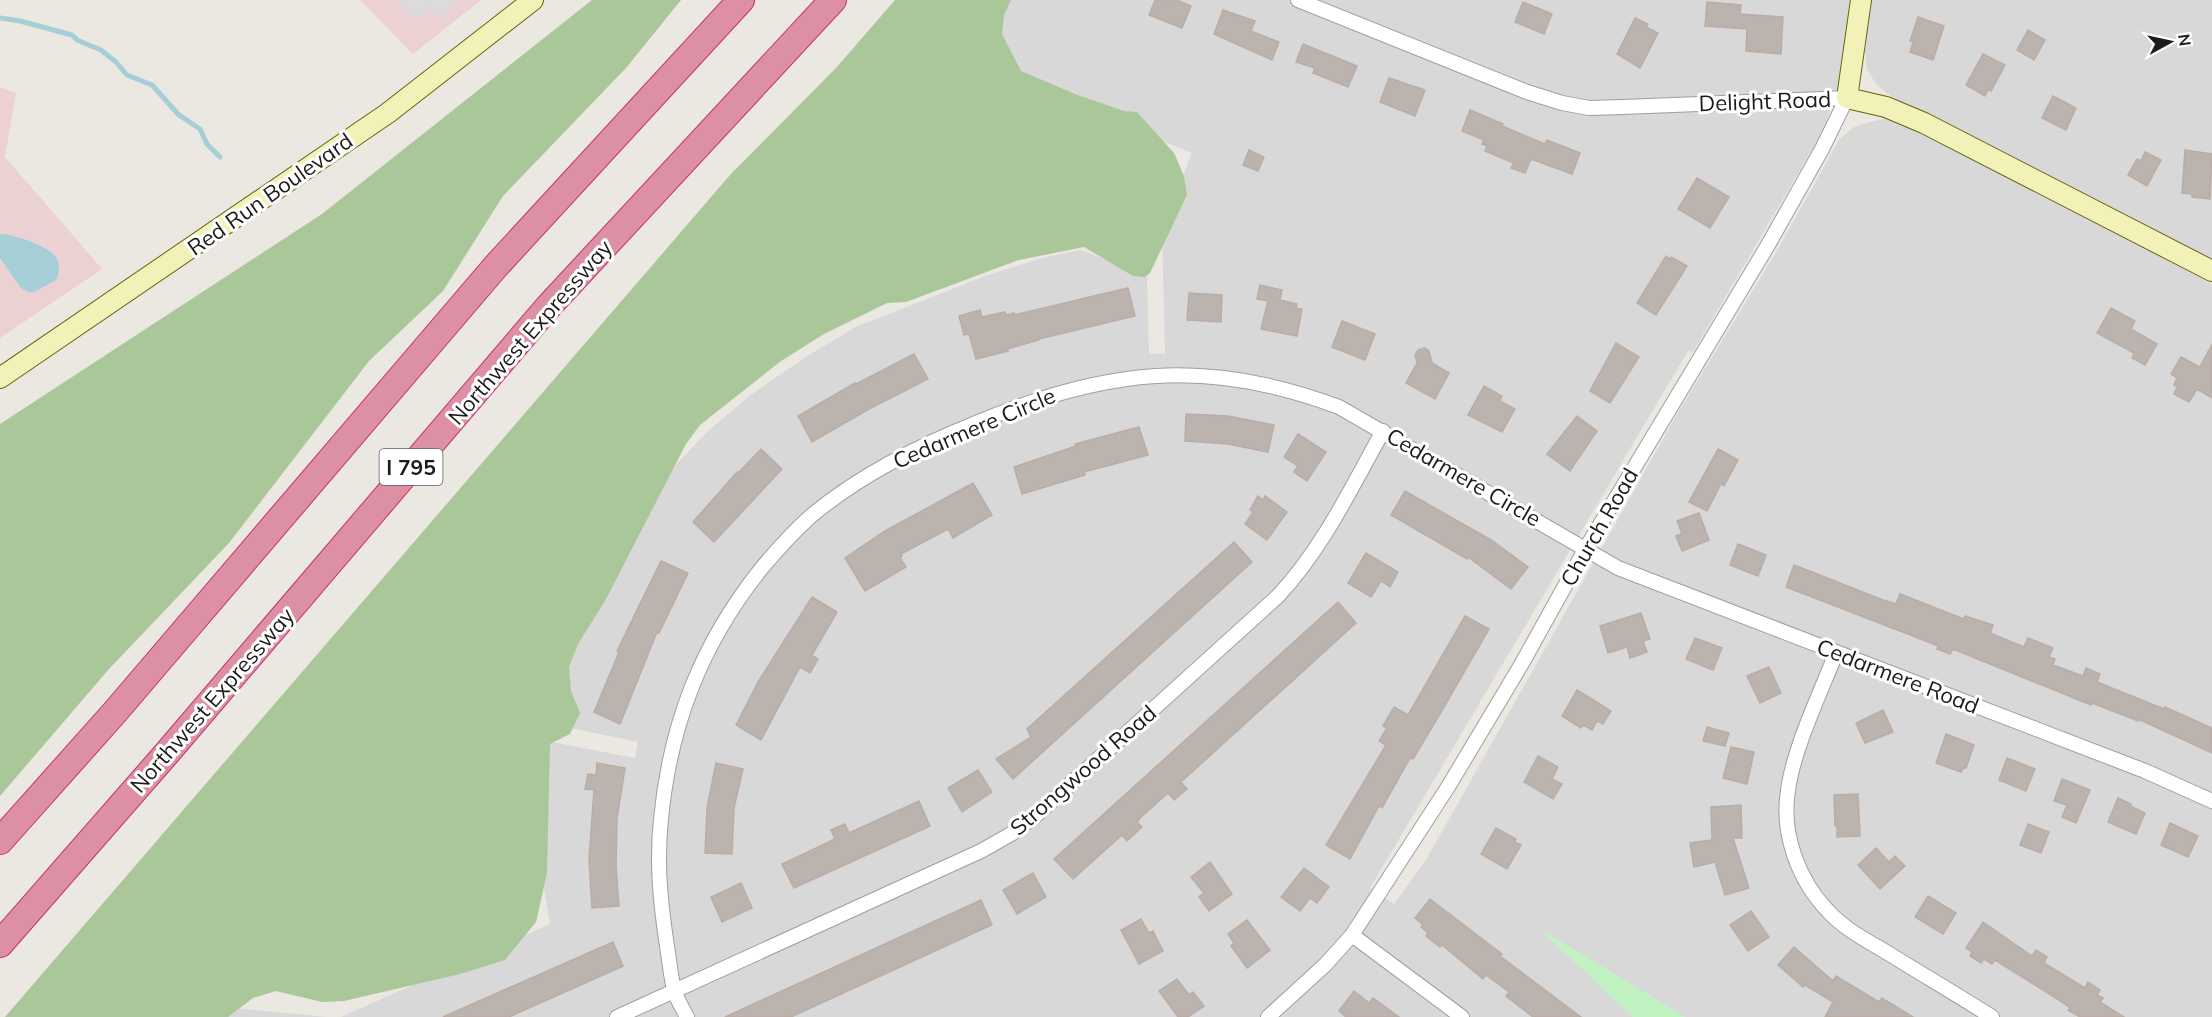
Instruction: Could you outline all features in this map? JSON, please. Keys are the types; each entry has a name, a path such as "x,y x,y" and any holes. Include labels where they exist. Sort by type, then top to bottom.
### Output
{"highway":[{"name":"I 795","path":"0,841 115,712 496,266 741,0"},
{"name":"Northwest Expressway","path":"0,944 167,753 548,307 833,0"}],"main road":[{"name":"Red Run Boulevard","path":"0,378 379,120 533,0"},
{"name":"Church Road","path":"1847,98 1861,0"},
{"name":"Delight Road","path":"1847,98 1886,107 1924,123 2212,271"}],"street":[{"name":"Delight Road","path":"1298,0 1527,92 1571,105 1589,108 1847,98"},
{"name":"Church Road","path":"1268,1017 1325,965 1352,935 1448,787 1521,665 1586,548 1768,245 1822,149 1847,98"},
{"name":"Cedarmere Circle","path":"687,1017 675,992 659,883 664,782 686,699 704,656 728,614 777,550 810,516 889,462 929,442 1011,408 1058,392 1143,376 1192,375 1233,378 1300,392 1339,406 1586,548"},
{"name":"Strongwood Road","path":"617,1017 981,850 1011,834 1034,817 1278,596 1299,573 1316,550 1383,431"},
{"name":"Cedarmere Road","path":"1586,548 1618,568 2145,771 2212,801"},
{"path":"1836,653 1793,764 1786,808 1793,852 1803,875 1828,912 1850,930 1992,1017"},
{"path":"1352,935 1462,1017"}],"shaded area":[{"path":"360,0 481,0 413,54"},
{"path":"394,0 458,0 442,18 429,7 417,20"},
{"path":"959,0 1853,0 1844,74 1823,131 1693,352 1688,351 1370,888 1394,904 1426,860 1676,416 1777,251 1839,140 1854,127 1885,119 1921,130 2212,284 2212,1017 1685,1017 1542,931 1633,1017 341,1017 550,924 539,859 541,740 635,758 638,742 542,722 554,675 670,471 708,431 748,397 804,358 856,327 985,276 1042,258 1081,250 1147,276 1149,354 1165,354 1162,230 1192,153 922,45"},
{"path":"1871,0 2212,0 2212,262 1892,97 1876,84 1867,69 1865,50"},
{"path":"0,87 16,93 5,157 102,269 0,338"},
{"path":"213,1006 327,1017 204,1017"}],"green space":[{"path":"592,0 681,0 626,68 503,196 443,291 369,361 229,543 109,669 0,796 0,424 322,214"},
{"path":"895,0 1011,0 1004,15 1002,34 1021,71 1075,94 1124,111 1137,112 1174,153 1184,176 1187,195 1150,273 1145,277 1133,276 1084,247 1019,260 906,302 887,303 824,334 781,361 700,425 686,444 605,601 578,644 569,667 571,691 580,713 570,734 550,744 547,873 536,922 505,960 460,974 344,1001 322,1002 276,991 253,998 228,1017 5,1017 730,175 836,68"},
{"path":"1539,928 1685,1017 1633,1017"}],"water":[{"path":"0,234 30,241 52,253 58,260 59,266 56,280 34,292 21,288 0,258"}],"building":[{"path":"1155,0 1177,0 1191,6 1182,28 1149,15"},
{"path":"1523,2 1552,14 1544,34 1515,22"},
{"path":"1707,2 1741,5 1740,14 1783,17 1781,54 1746,51 1747,29 1705,26"},
{"path":"1223,10 1255,21 1251,31 1279,42 1272,60 1214,34"},
{"path":"1918,17 1944,26 1933,60 1910,52 1913,42 1910,41"},
{"path":"1635,18 1648,24 1646,27 1658,33 1640,68 1617,54"},
{"path":"2028,30 2045,40 2034,60 2017,50"},
{"path":"1303,44 1357,66 1348,87 1313,73 1315,68 1296,62"},
{"path":"1983,54 2005,65 1991,91 1988,90 1985,96 1966,85"},
{"path":"1389,78 1425,90 1415,116 1380,102"},
{"path":"2053,96 2076,108 2066,130 2042,118"},
{"path":"1470,110 1545,144 1547,140 1580,153 1572,174 1531,159 1525,173 1511,168 1514,163 1485,151 1487,146 1482,144 1484,140 1462,131"},
{"path":"1249,150 1264,157 1258,171 1243,165"},
{"path":"2185,150 2212,154 2210,199 2192,197 2192,194 2182,193"},
{"path":"2145,152 2161,160 2147,186 2128,175 2137,159 2141,161"},
{"path":"1697,178 1729,197 1710,228 1678,209"},
{"path":"1666,256 1687,266 1656,315 1637,303"},
{"path":"1260,285 1282,290 1280,300 1297,304 1296,308 1302,309 1297,336 1261,329 1268,301 1257,299"},
{"path":"1128,288 1135,316 1039,339 1007,349 1008,351 976,359 969,334 964,335 959,316 980,310 982,317 1005,312 1006,315 1014,313 1014,315"},
{"path":"1189,293 1222,295 1221,322 1187,320"},
{"path":"2111,308 2135,321 2131,329 2157,344 2145,365 2132,358 2134,353 2097,333"},
{"path":"1342,321 1375,334 1365,360 1332,347"},
{"path":"1616,343 1639,357 1610,403 1590,391"},
{"path":"2212,344 2212,398 2197,389 2189,402 2174,394 2177,378 2171,374 2181,357 2200,367"},
{"path":"1424,348 1429,351 1432,363 1449,373 1435,399 1406,383 1417,363 1415,355 1418,350"},
{"path":"914,354 928,379 812,442 798,416 855,383"},
{"path":"1484,386 1502,396 1500,401 1515,409 1502,432 1468,415"},
{"path":"1186,414 1228,416 1274,425 1268,452 1228,444 1185,441"},
{"path":"1577,416 1597,431 1570,471 1547,454"},
{"path":"1139,427 1148,455 1084,472 1085,475 1022,494 1014,467 1076,446 1075,444"},
{"path":"1298,434 1326,452 1307,481 1294,472 1298,466 1284,457"},
{"path":"761,449 782,469 714,542 693,522 737,472"},
{"path":"1718,449 1738,460 1724,486 1721,484 1707,511 1689,502"},
{"path":"973,483 992,515 953,538 948,529 901,554 900,558 906,567 865,591 845,558 885,531"},
{"path":"1405,491 1491,540 1528,567 1511,589 1468,557 1467,559 1391,515"},
{"path":"1258,496 1263,500 1265,496 1287,512 1267,540 1245,524 1253,512 1250,510"},
{"path":"1699,513 1709,540 1682,551 1676,536 1682,534 1677,521"},
{"path":"1234,542 1252,562 1013,779 996,759 1031,737 1027,729"},
{"path":"1738,544 1766,555 1758,576 1730,565"},
{"path":"1366,553 1398,572 1390,587 1381,581 1371,597 1348,583"},
{"path":"661,561 688,573 659,633 657,632 620,724 594,712 619,652 617,651"},
{"path":"1794,565 1896,604 1900,594 1964,619 1965,616 1993,625 1990,633 2024,647 2028,638 2053,648 2049,657 2055,659 2053,665 2083,676 2086,668 2100,674 2097,682 2164,709 2165,707 2212,728 2212,753 2138,719 2138,721 2092,703 2091,705 1953,649 1950,654 1937,649 1938,646 1786,587"},
{"path":"812,597 837,612 812,655 818,659 810,673 800,667 761,740 736,725 758,682"},
{"path":"1338,602 1356,623 1181,782 1187,789 1174,800 1168,793 1141,817 1137,822 1142,827 1127,841 1122,835 1073,879 1054,859"},
{"path":"1641,613 1650,639 1643,641 1647,652 1630,658 1627,647 1608,653 1600,626"},
{"path":"1465,616 1489,629 1413,759 1410,758 1382,808 1379,806 1350,859 1326,845 1386,745 1379,741 1387,728 1383,726 1394,707 1408,715"},
{"path":"1695,638 1722,648 1713,670 1686,659"},
{"path":"1769,667 1781,693 1760,703 1747,676"},
{"path":"1577,690 1611,711 1603,724 1597,721 1592,730 1583,725 1581,728 1562,716"},
{"path":"1883,710 1893,732 1865,743 1856,723"},
{"path":"1707,727 1729,733 1725,746 1703,741"},
{"path":"1946,734 1974,745 1966,768 1964,767 1961,772 1936,763"},
{"path":"1731,747 1754,752 1747,784 1723,778"},
{"path":"1538,756 1558,767 1552,779 1562,784 1553,799 1524,782"},
{"path":"2007,758 2035,769 2026,791 1999,780"},
{"path":"597,763 625,768 617,819 616,866 619,906 592,908 589,859 594,790 585,789 588,774 596,775"},
{"path":"716,763 743,769 734,808 732,854 705,853 707,808"},
{"path":"978,770 992,792 962,812 948,788"},
{"path":"2062,779 2090,790 2076,823 2062,817 2067,805 2054,801"},
{"path":"1858,794 1860,836 1837,837 1834,795"},
{"path":"2118,798 2145,813 2136,834 2108,822"},
{"path":"919,801 930,826 794,888 782,864 835,839 831,830 845,824 849,833"},
{"path":"1741,805 1742,838 1733,838 1749,888 1725,895 1715,862 1694,867 1690,843 1712,840 1711,807"},
{"path":"2170,823 2198,836 2188,857 2161,845"},
{"path":"2028,824 2049,832 2041,853 2020,845"},
{"path":"1496,828 1516,839 1515,842 1521,845 1507,869 1481,854"},
{"path":"1876,848 1889,862 1895,856 1905,866 1880,889 1858,865"},
{"path":"1210,862 1232,894 1209,911 1199,897 1204,893 1191,877"},
{"path":"1304,868 1329,887 1317,903 1310,898 1300,911 1281,897"},
{"path":"1033,873 1046,897 1017,914 1003,890"},
{"path":"741,883 752,908 722,922 711,897"},
{"path":"1928,896 1956,913 1943,934 1915,917"},
{"path":"1430,899 1502,954 1500,956 1581,1017 1533,1017 1506,996 1509,992 1486,975 1483,979 1442,945 1440,947 1426,936 1428,933 1415,918"},
{"path":"981,900 992,925 791,1017 725,1017"},
{"path":"1751,911 1769,937 1748,951 1730,925"},
{"path":"1141,919 1149,933 1153,931 1163,951 1139,964 1121,930"},
{"path":"1247,920 1270,950 1247,968 1231,946 1234,943 1228,934"},
{"path":"1983,922 2032,956 2036,950 2047,957 2044,963 2085,988 2088,982 2100,990 2097,995 2103,998 2100,1002 2124,1017 2080,1017 2068,1010 2070,1008 2062,1002 1995,960 1992,964 1984,959 1981,963 1970,956 1972,952 1966,948"},
{"path":"613,942 623,966 509,1017 443,1017"},
{"path":"1794,947 1833,981 1836,976 1879,1002 1882,998 1913,1017 1825,1017 1833,1002 1805,985 1803,987 1778,965"},
{"path":"1177,979 1189,995 1193,992 1204,1006 1188,1017 1178,1017 1159,991"},
{"path":"1354,991 1369,1003 1373,998 1399,1017 1346,1017 1339,1011"}],"waterway":[{"path":"0,18 72,35 77,40 101,50 127,75 152,85 179,115 200,129 207,144 220,157"}]}
